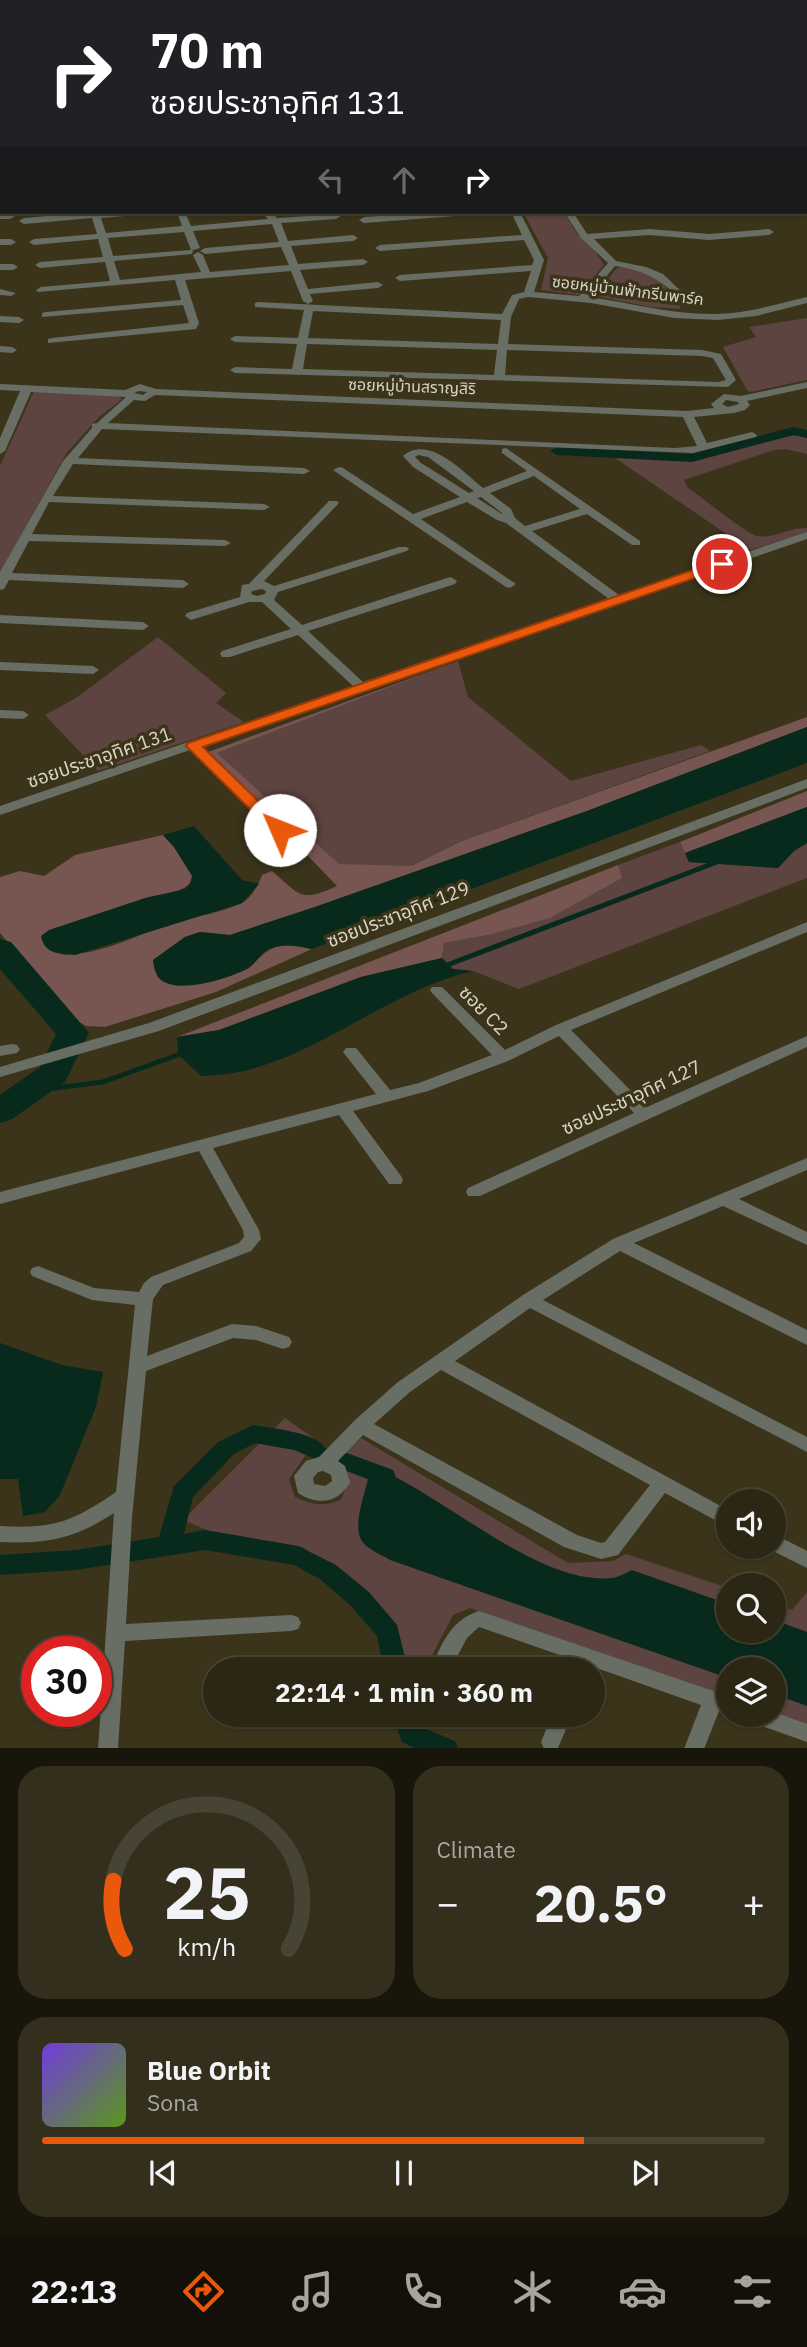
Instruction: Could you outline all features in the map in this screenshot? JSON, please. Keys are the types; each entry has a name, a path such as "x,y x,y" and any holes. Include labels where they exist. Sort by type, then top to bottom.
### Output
{"street":[{"path":"24,221 86,214"},
{"path":"95,214 116,283"},
{"path":"182,214 205,275"},
{"path":"268,214 276,222 307,300 297,372"},
{"path":"364,220 442,214"},
{"name":"ซอยหมู่บ้านฟ้ากรีนพาร์ค","path":"516,214 539,260 528,294"},
{"path":"570,214 586,237 613,263 643,267 657,274 681,296"},
{"path":"34,242 336,216"},
{"path":"586,237 650,232 709,237 769,232"},
{"path":"380,248 528,237"},
{"path":"40,265 353,238"},
{"path":"0,242 11,242"},
{"path":"41,290 363,262"},
{"path":"582,299 613,263"},
{"path":"0,267 13,267"},
{"path":"400,278 537,268"},
{"path":"52,341 188,328 194,323 178,277"},
{"path":"258,305 307,300 378,285"},
{"name":"ซอยหมู่บ้านฟ้ากรีนพาร์ค","path":"506,317 515,297 528,294 582,299 674,315 718,317 756,313 807,300"},
{"path":"307,300 506,317 499,378"},
{"path":"46,315 188,302"},
{"path":"0,319 19,320"},
{"path":"235,339 702,353 718,356 731,380 727,384 719,385 235,370"},
{"path":"0,349 12,350"},
{"name":"ซอยหมู่บ้านสราญสิริ","path":"671,411 686,406 737,410 743,402 807,385"},
{"name":"ซอยหมู่บ้านสราญสิริ","path":"0,387 130,395 141,387 153,392 671,411 687,414 720,407"},
{"path":"0,451 6,423 27,388"},
{"name":"ซอยหมู่บ้านสราญสิริ","path":"743,402 807,393"},
{"path":"130,395 96,426 69,461 2,580 183,584"},
{"path":"687,414 704,448"},
{"path":"96,426 675,452 704,448 752,435"},
{"path":"506,451 636,543"},
{"path":"510,520 508,512 429,453 417,452 408,456 468,497 510,520 617,599"},
{"path":"69,461 304,471"},
{"path":"339,470 510,584"},
{"path":"411,519 535,472"},
{"path":"47,499 264,507"},
{"path":"247,598 244,591 254,585 333,503"},
{"path":"523,530 588,510"},
{"name":"ซอยประชาอุทิศ 131","path":"0,811 807,535"},
{"path":"26,537 225,543"},
{"path":"191,616 247,598 270,595 403,549"},
{"path":"226,654 451,581"},
{"path":"254,585 264,585 299,631 361,687"},
{"path":"0,619 143,626"},
{"path":"0,666 93,670"},
{"path":"0,714 23,715"},
{"path":"193,746 280,830"},
{"name":"ซอยประชาอุทิศ 129","path":"0,1072 154,1027 807,783"},
{"path":"0,1198 445,1080 807,927"},
{"name":"ซอย C2","path":"438,990 503,1057"},
{"path":"561,1029 644,1114"},
{"name":"ซอยประชาอุทิศ 127","path":"474,1192 807,1041"},
{"path":"351,1052 387,1097"},
{"path":"343,1109 396,1181"},
{"path":"108,1748 123,1518 144,1299 150,1287 157,1281 245,1247 253,1239 251,1230 203,1145"},
{"path":"325,1463 361,1425 404,1387 529,1300 619,1243 807,1164"},
{"path":"724,1199 807,1240"},
{"path":"619,1243 807,1338"},
{"path":"38,1272 92,1294 144,1299"},
{"path":"529,1300 807,1445"},
{"path":"137,1367 232,1331 256,1333 283,1342"},
{"path":"440,1361 716,1513"},
{"path":"361,1425 571,1541 601,1551 611,1549 662,1484"},
{"path":"0,1534 49,1536 66,1531 89,1520 125,1496"},
{"path":"786,1549 807,1560"},
{"path":"447,1657 462,1630 470,1621 480,1619 569,1657"},
{"path":"115,1633 291,1623"},
{"path":"605,1669 716,1702"},
{"path":"694,1748 716,1710"},
{"path":"786,1726 807,1733"},
{"path":"551,1742 557,1727"}],"shaded area":[{"path":"524,214 564,214 604,265 579,295 541,290 548,258"},
{"path":"622,267 658,280 681,309 651,307 595,296 617,268"},
{"path":"807,318 807,380 750,392 747,390 723,347 756,337 749,327"},
{"path":"34,391 118,396 122,399 98,418 66,454 0,573 0,466"},
{"path":"800,434 807,438 807,454 785,449 774,450 684,480 688,488 757,536 807,528 807,533 750,550 612,456 690,460"},
{"path":"158,637 226,693 216,703 244,722 98,771 45,715 76,698"},
{"path":"458,661 468,697 571,781 701,745 710,751 462,841 411,866 396,868 339,864 216,753"},
{"path":"458,661 217,753 339,864 411,866 462,841 807,717 807,727 587,811 312,908 230,935 200,932 185,937 153,960 248,969 263,954 276,947 312,949 216,992 105,1027 86,1026 72,1018 0,933 0,877 20,871 44,876 75,855 163,835 193,877 190,883 179,890 136,902 61,954 105,948 176,922 240,904 248,899 262,875 272,871 301,894 315,894 337,886 208,752"},
{"path":"807,727 807,763 312,949 275,947 266,951 245,970 203,984 169,984 161,980 155,971 153,960 185,937 200,932 230,935 312,908 587,811"},
{"path":"807,791 807,807 685,853 680,842"},
{"path":"807,807 807,843 794,851 778,868 689,862 685,853"},
{"path":"194,826 242,880 259,884 242,903 75,955 54,952 45,946 41,936 49,930 142,899 185,889 192,876 163,835"},
{"path":"680,842 689,862 778,868 794,851 807,843 807,878 519,989 473,971 453,969 442,958 444,943 488,935 588,896 621,878 618,865"},
{"path":"618,865 622,878 550,918 488,935 444,943 442,958 361,977 219,1030 177,1037"},
{"path":"442,958 453,969 473,971 414,992 303,1050 274,1062 239,1072 201,1076 178,1054 177,1037 219,1030 361,977"},
{"path":"0,1343 62,1365 103,1372 96,1407 60,1495 45,1512 23,1516 18,1479 0,1479"},
{"path":"285,1418 316,1440 289,1479 295,1497 307,1502 328,1504 341,1500 347,1484 347,1466 337,1459 361,1438 568,1563 613,1561 626,1554 716,1584 716,1643 786,1643 786,1608 792,1610 807,1592 807,1729 786,1720 786,1657 716,1657 716,1697 470,1608 453,1615 431,1657 403,1657 398,1632 353,1585 303,1547 209,1531 183,1520"},
{"path":"350,1458 414,1487 481,1529 548,1566 581,1576 612,1578 632,1570 716,1600 716,1643 786,1643 786,1624 807,1632 807,1706 786,1698 786,1657 716,1657 716,1674 390,1560 367,1547 359,1534 359,1517 370,1470"}],"waterway":[{"path":"557,451 692,458 793,431 807,434"},
{"path":"442,967 717,862"},
{"path":"0,949 73,1033 53,1074 0,1111"},
{"path":"31,1091 103,1082 183,1053"},
{"path":"169,1545 182,1493 226,1448 253,1434 298,1442 316,1450"},
{"path":"347,1462 385,1477"},
{"path":"0,1565 76,1560 205,1540 298,1556 328,1572 360,1599 388,1632 393,1657"},
{"path":"409,1727 411,1734 444,1748"}],"route":[{"path":"280,830 193,746 722,564"}]}
